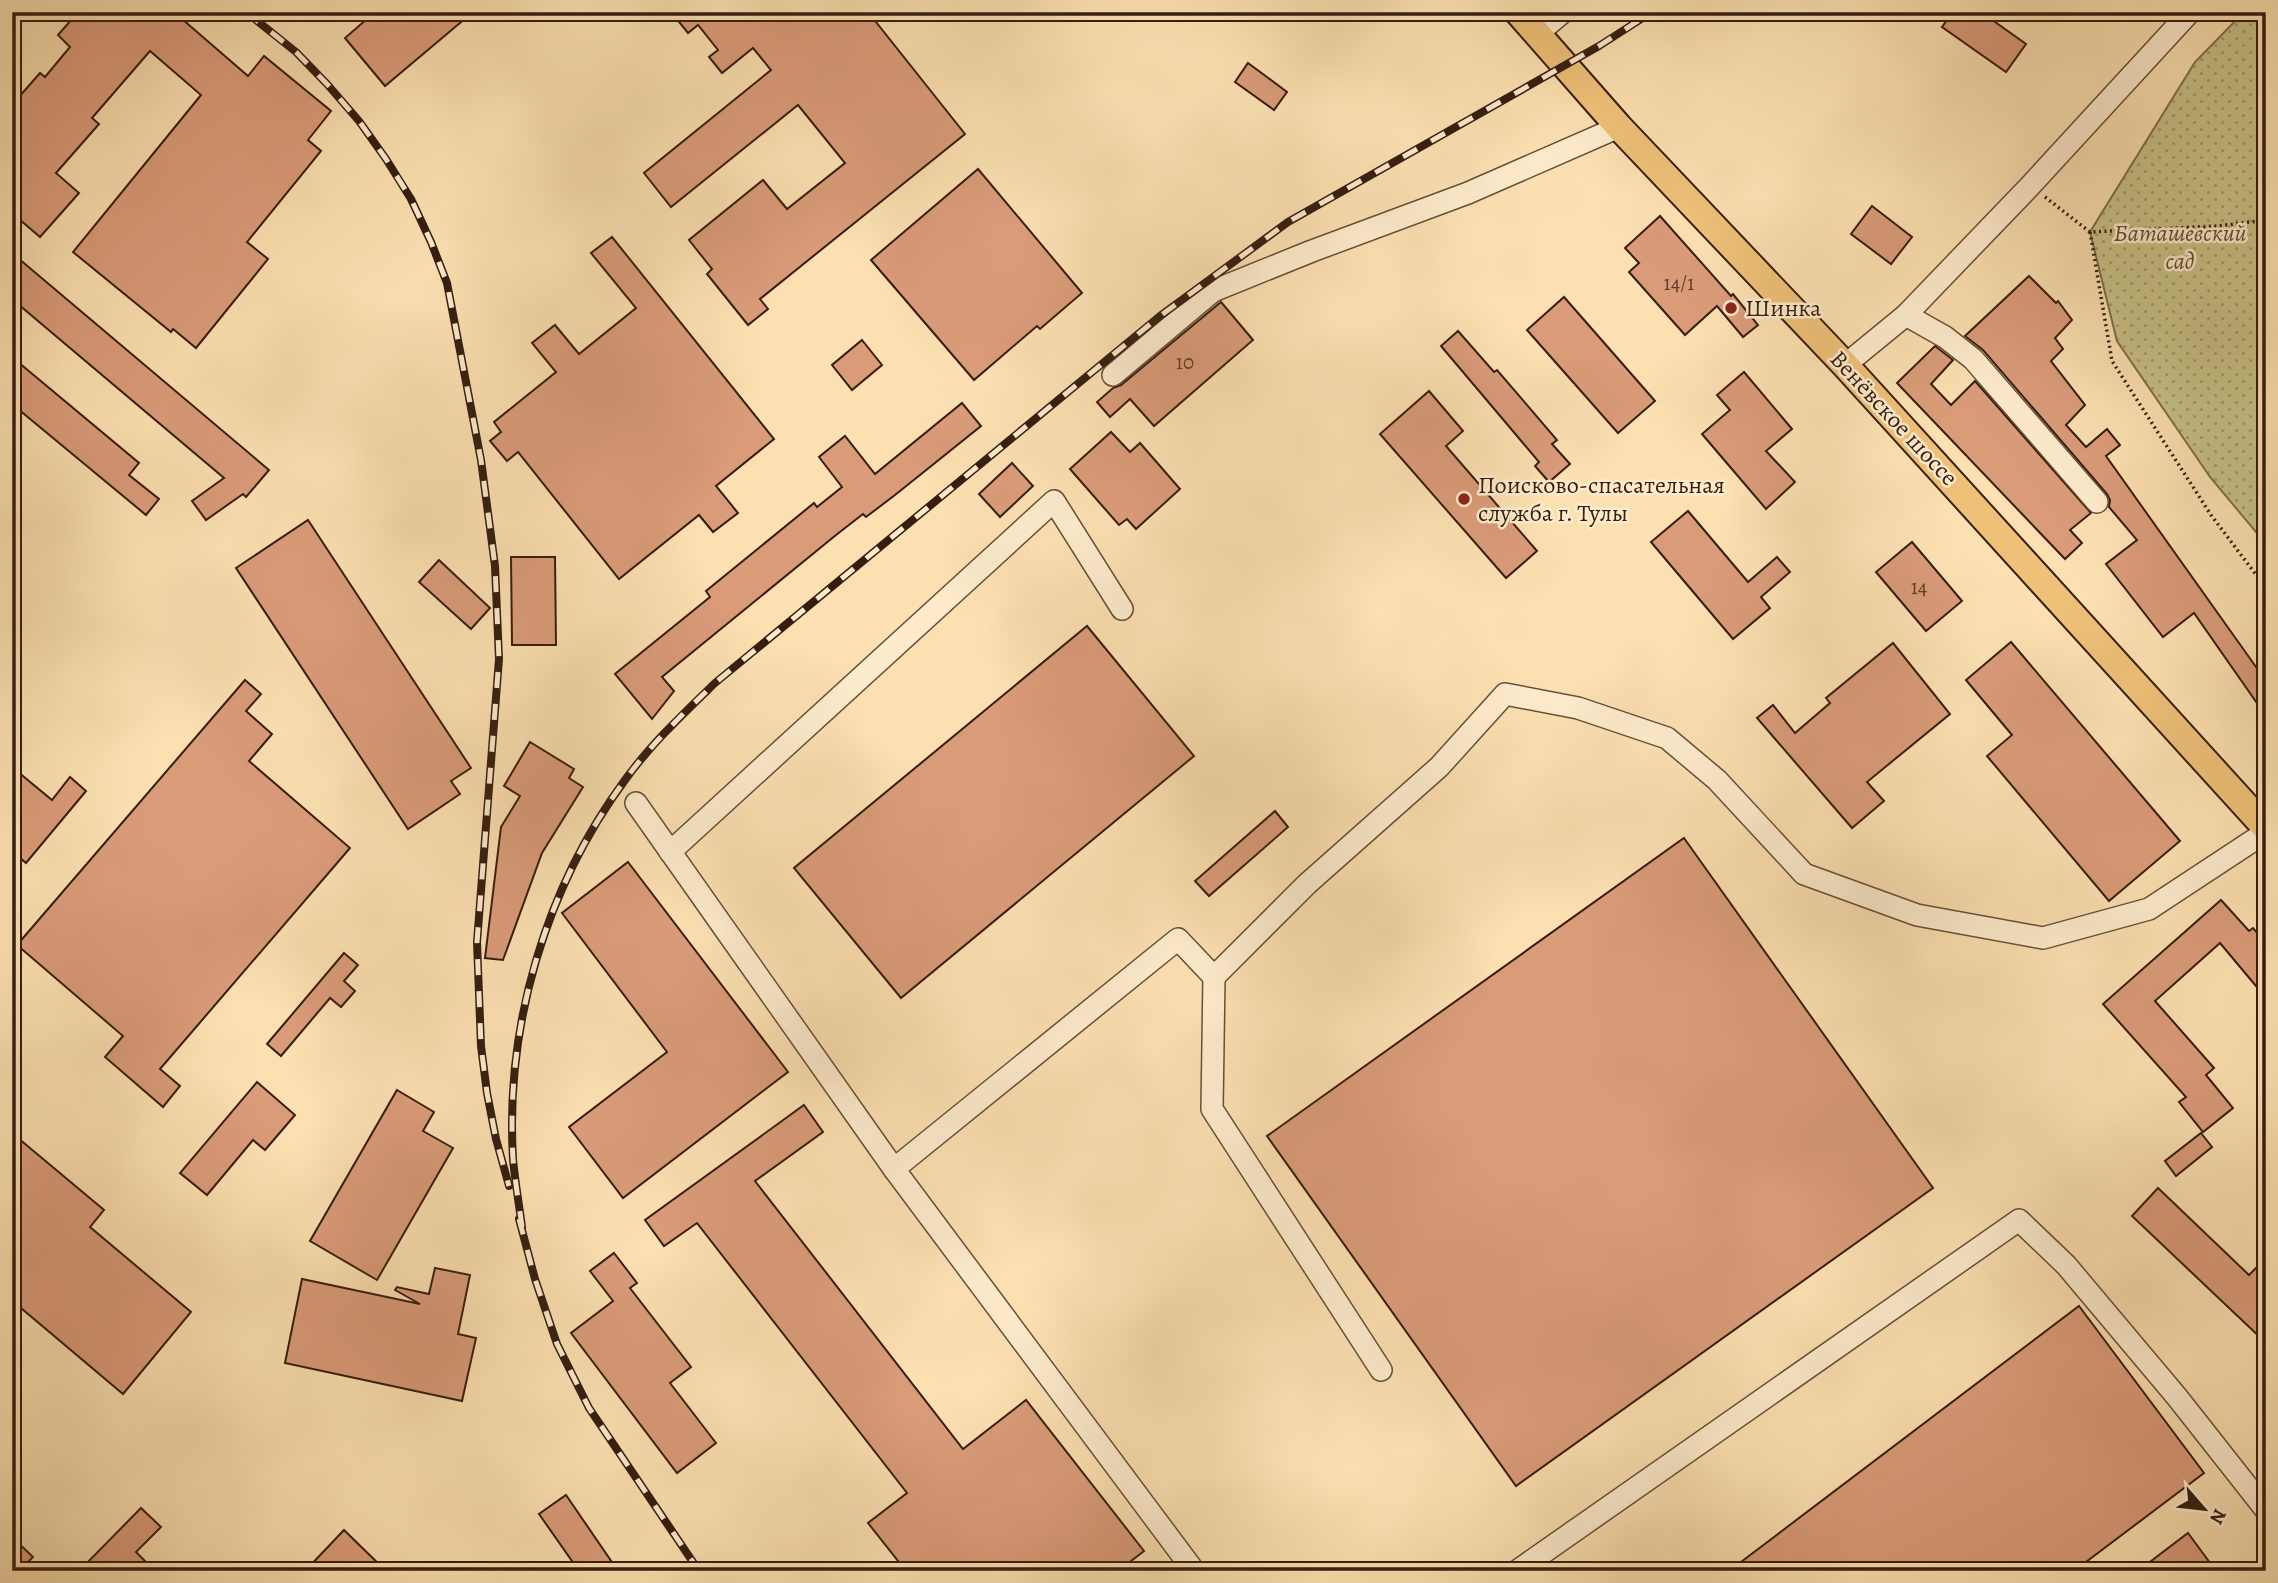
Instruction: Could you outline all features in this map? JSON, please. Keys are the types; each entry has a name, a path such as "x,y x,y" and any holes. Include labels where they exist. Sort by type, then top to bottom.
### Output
{"main road":[{"name":"Венёвское шоссе","path":"1518,12 1619,127 1845,365 2266,830"}],"lane":[{"path":"1538,33 1563,12"},
{"path":"1845,365 1906,315 2030,186 2190,12"},
{"path":"1113,375 1213,291 1312,251 1472,202 1619,127"},
{"path":"1906,315 1945,337 1973,359 2097,502"},
{"path":"670,852 1054,501 1122,610"},
{"path":"1381,1370 1212,1110 1214,977 1307,884 1439,767 1505,694 1578,708 1667,738 1717,780 1804,874 1917,915 2043,938 2149,909 2266,830"},
{"path":"636,803 894,1169 1194,1571"},
{"path":"894,1169 1178,939 1214,977"},
{"path":"1517,1571 2019,1220 2066,1265 2177,1397 2266,1510"}],"path":[{"path":"2030,186 2090,232 2218,226 2266,220"},
{"path":"2090,232 2112,361 2211,516 2266,588"}],"green space":[{"name":"Баташевский сад","path":"2244,12 2266,12 2266,544 2210,477 2117,341 2090,232 2195,62"}],"building":[{"path":"78,12 174,12 248,76 264,56 331,111 308,140 321,151 247,242 268,259 196,348 173,329 171,332 73,252 201,95 150,51 92,118 99,124 56,173 79,193 40,237 12,213 12,105 40,73 45,77 70,47 58,35"},
{"path":"375,12 473,12 385,86 345,38"},
{"path":"671,12 868,12 965,134 760,299 768,309 748,325 707,274 712,269 689,240 763,180 787,209 845,163 798,105 671,207 644,173 771,70 753,48 722,73 709,57 718,50 698,25 688,33"},
{"path":"1953,12 1981,12 2026,44 2006,72 1942,27"},
{"path":"1248,63 1287,92 1274,110 1235,82"},
{"path":"978,169 1082,293 1040,329 1037,326 974,380 871,260"},
{"path":"1872,206 1912,237 1891,264 1851,234"},
{"path":"1660,216 1731,296 1733,294 1758,325 1743,337 1717,306 1685,335 1629,272 1639,263 1625,248"},
{"path":"612,237 774,439 716,486 738,513 713,532 699,515 619,579 518,452 507,461 490,441 501,432 494,422 556,372 532,343 555,325 579,354 636,308 591,253"},
{"path":"12,253 269,470 246,497 243,494 206,520 192,501 224,478 12,299"},
{"path":"2029,276 2056,303 2058,301 2072,320 2055,338 2063,349 2051,361 2085,405 2066,425 2086,447 2107,429 2120,445 2106,456 2266,681 2266,716 2194,613 2163,637 2106,564 2137,540 2109,507 2107,494 1983,350 1965,336"},
{"path":"1564,297 1655,401 1618,433 1527,330"},
{"path":"1221,302 1253,340 1154,426 1130,399 1110,417 1097,402"},
{"path":"1458,331 1494,372 1497,370 1557,440 1552,444 1570,464 1549,482 1535,466 1539,462 1441,346"},
{"path":"862,340 882,365 852,390 832,365"},
{"path":"1935,346 1953,360 1931,384 1951,405 1975,381 2091,513 2070,530 2082,543 2065,559 1897,383"},
{"path":"12,357 139,463 129,475 159,499 146,515 12,404"},
{"path":"1744,372 1792,429 1766,451 1795,482 1766,509 1702,434 1730,410 1717,395"},
{"name":"Поисково-спасательная служба г. Тулы","path":"1429,391 1463,431 1446,446 1537,551 1506,578 1380,434"},
{"path":"962,403 981,426 866,517 863,514 836,535 662,677 674,691 652,719 615,674 710,597 706,591 814,503 817,507 842,487 819,457 845,436 875,474"},
{"path":"1111,432 1130,452 1140,443 1180,489 1136,529 1127,519 1119,525 1070,469"},
{"path":"1012,463 1033,486 1000,517 979,494"},
{"path":"1688,511 1748,582 1777,557 1790,572 1761,597 1770,608 1733,639 1651,542"},
{"path":"308,520 471,768 451,781 460,794 408,829 236,568"},
{"path":"1912,542 1962,601 1926,631 1876,572"},
{"path":"511,557 555,557 556,645 512,645"},
{"path":"439,560 490,608 471,629 419,582"},
{"path":"1087,626 1194,756 901,998 794,868"},
{"path":"2011,642 2180,841 2109,901 1987,756 2012,735 1966,680"},
{"path":"1893,643 1950,714 1867,782 1884,801 1852,828 1757,718 1773,705 1795,733 1830,703 1826,698"},
{"path":"245,680 261,694 246,711 272,734 249,761 350,848 160,1069 180,1086 163,1107 105,1057 123,1036 17,945"},
{"path":"530,742 574,769 569,778 583,787 542,853 503,960 485,958 501,827 520,796 504,786"},
{"path":"12,767 52,800 70,777 86,791 26,863 12,851"},
{"path":"1275,811 1288,827 1209,896 1195,881"},
{"path":"1684,838 1933,1188 1516,1486 1267,1136"},
{"path":"628,862 788,1072 623,1198 569,1127 667,1052 562,913"},
{"path":"2221,900 2249,931 2253,928 2266,943 2266,998 2220,943 2155,1001 2214,1068 2206,1075 2233,1108 2203,1132 2179,1102 2186,1097 2103,1004"},
{"path":"344,953 358,965 344,981 355,991 341,1007 330,998 281,1056 267,1044"},
{"path":"257,1082 295,1115 265,1150 253,1140 207,1195 180,1173"},
{"path":"397,1090 434,1112 423,1131 453,1148 377,1280 310,1241"},
{"path":"804,1105 823,1132 755,1181 963,1449 1026,1400 1144,1551 1118,1571 906,1571 868,1523 907,1493 697,1223 664,1246 645,1220"},
{"path":"12,1133 104,1210 90,1227 191,1312 123,1394 22,1309 12,1320"},
{"path":"2201,1133 2212,1147 2176,1176 2165,1161"},
{"path":"2158,1188 2249,1275 2266,1258 2266,1343 2132,1216"},
{"path":"614,1253 637,1283 630,1288 691,1367 670,1383 716,1443 677,1473 571,1333 613,1301 590,1271"},
{"path":"435,1268 470,1275 458,1334 476,1338 462,1401 285,1363 302,1279 420,1304 395,1290 397,1287 429,1294"},
{"path":"2079,1306 2204,1473 2074,1571 1729,1571"},
{"path":"566,1495 618,1571 579,1571 539,1514"},
{"path":"141,1508 161,1527 136,1552 155,1571 79,1571"},
{"path":"344,1530 386,1571 305,1571"},
{"path":"2188,1533 2216,1571 2138,1571"},
{"path":"12,1537 33,1557 19,1571 12,1571"}],"railway":[{"path":"246,12 296,52 359,121 411,199 447,283 481,460 495,566 499,659 477,942 481,1046 487,1093 509,1186"},
{"path":"522,1227 513,1159 512,1109 516,1058 536,959 573,866 597,822 625,780 656,742 715,683 1160,316 1288,222 1599,46 1652,12"},
{"path":"519,1219 535,1279 557,1344 589,1408 699,1571"}],"place":[{"name":"Шинка","path":"1731,308"},
{"name":"Поисково-спасательная служба г. Тулы","path":"1464,499"}]}
